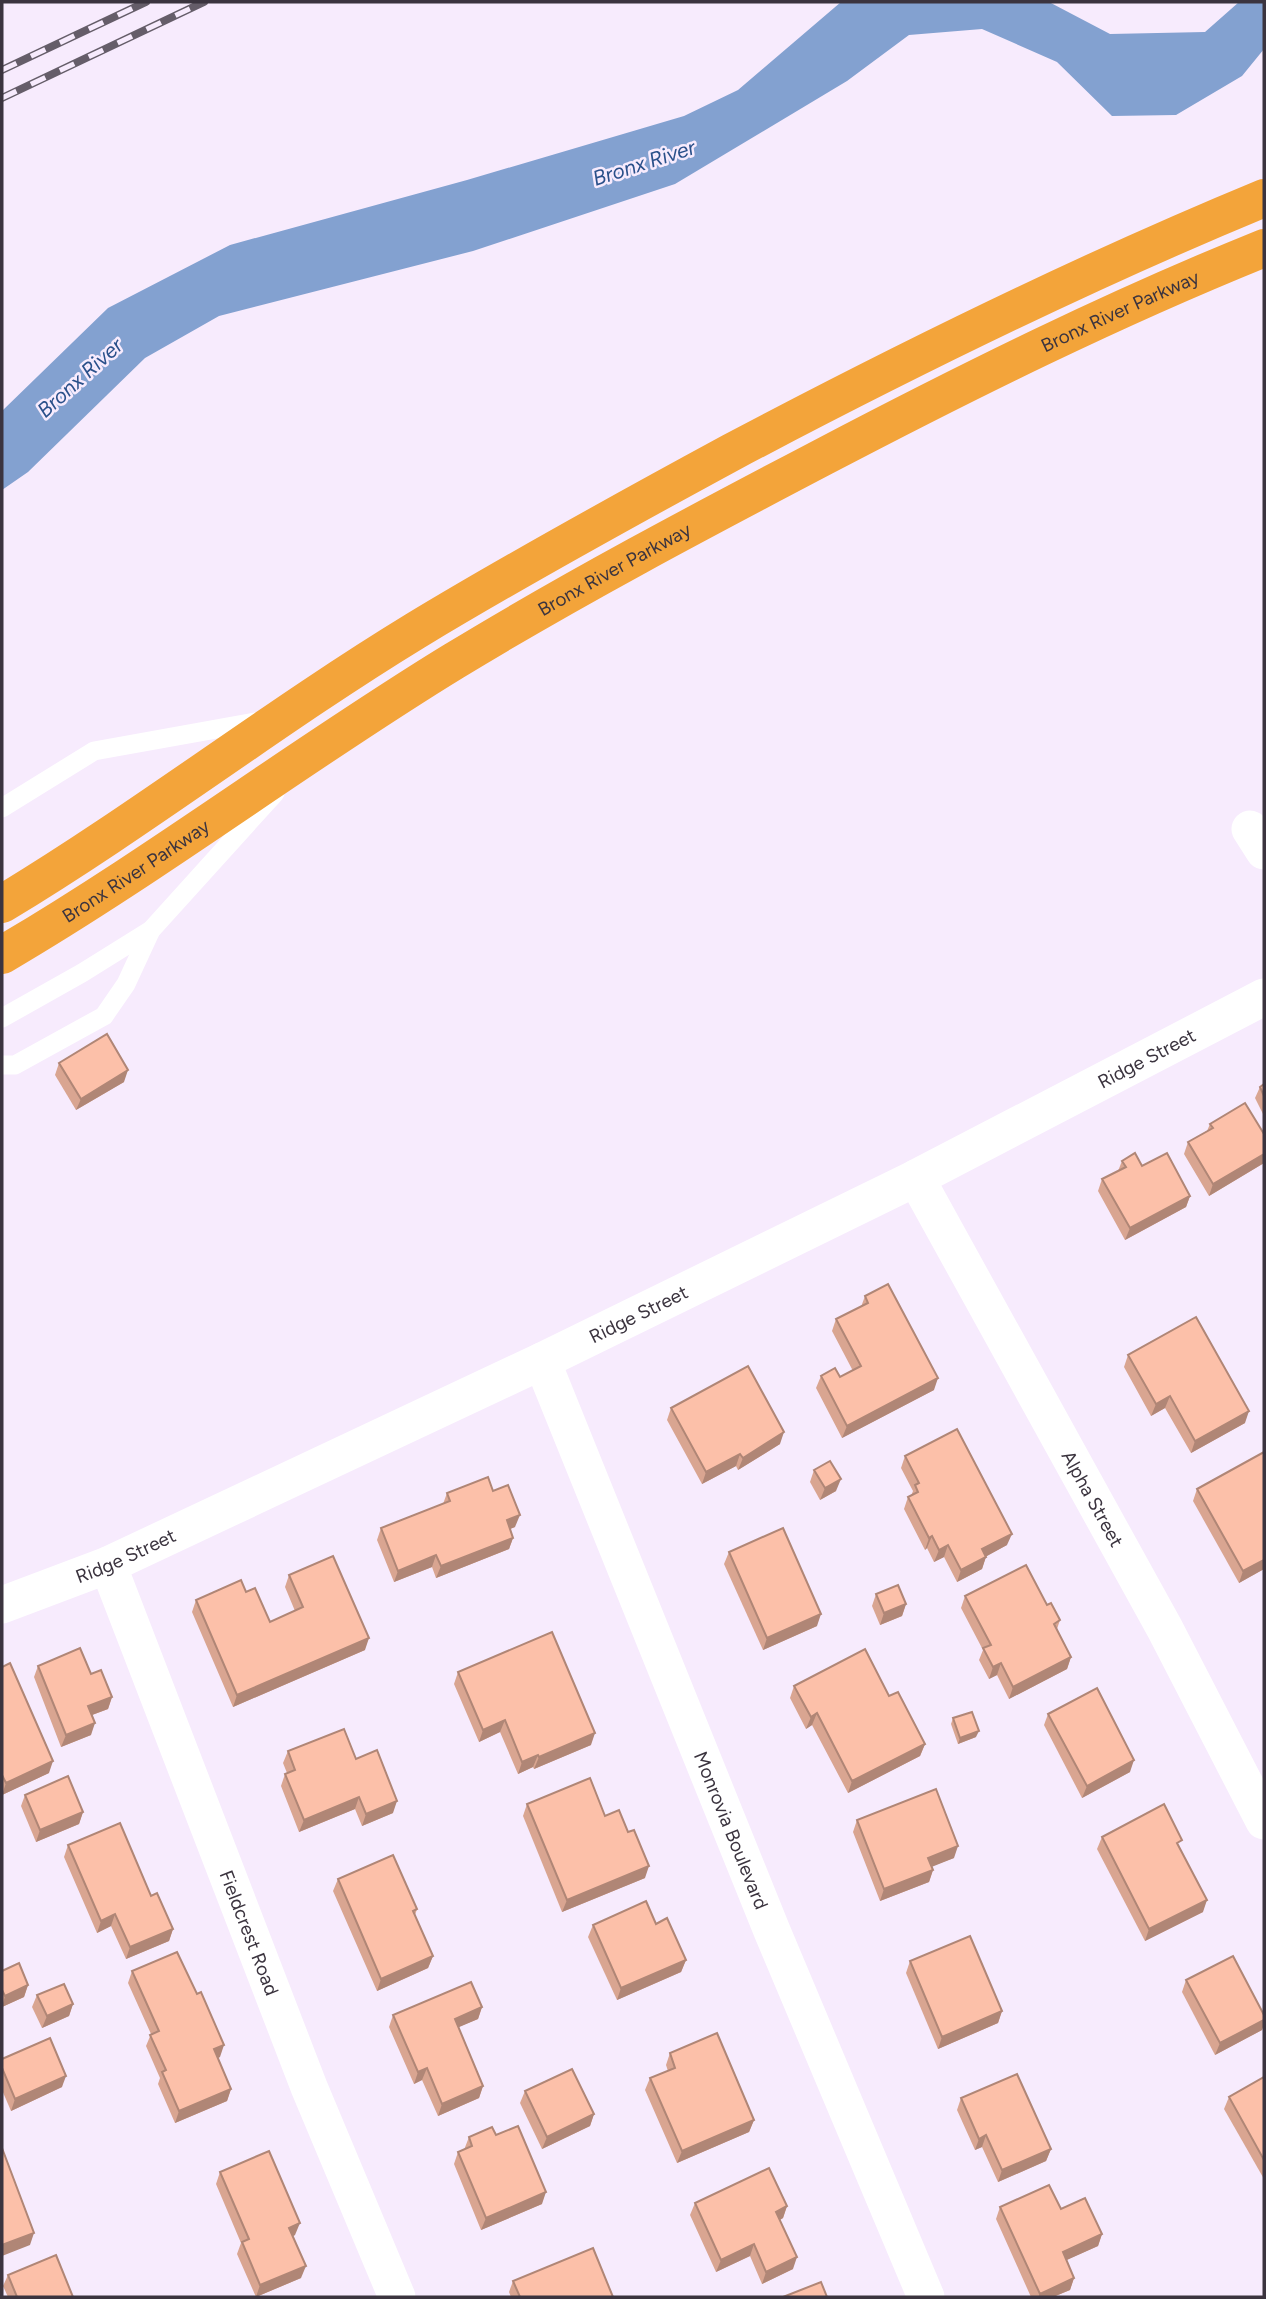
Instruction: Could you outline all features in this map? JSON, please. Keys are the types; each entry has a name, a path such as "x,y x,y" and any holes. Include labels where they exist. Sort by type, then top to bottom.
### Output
{"highway":[{"path":"2,904 97,844 413,632 610,518 812,410 1012,310 1149,246 1264,198"},
{"name":"Bronx River Parkway","path":"2,955 134,873 385,704 511,627 759,491 1062,337 1264,248"}],"street":[{"name":"Ridge Street","path":"2,1605 108,1566 542,1362 916,1178 1264,997"},
{"name":"Alpha Street","path":"916,1178 1165,1629 1264,1821"},
{"name":"Monrovia Boulevard","path":"542,1362 772,1931 926,2297"},
{"name":"Fieldcrest Road","path":"108,1566 309,2087 397,2297"}],"lane":[{"path":"2,808 94,751 286,716"},
{"path":"2,1065 15,1065 104,1016 126,984 151,930 309,755"},
{"path":"2,1018 151,930"}],"water":[{"name":"Bronx River","path":"841,2 1049,2 1110,34 1205,32 1239,2 1264,2 1264,49 1242,76 1176,115 1112,116 1057,62 982,29 909,35 847,81 675,184 473,251 219,316 145,358 28,472 2,490 2,411 108,308 230,245 467,180 684,116 738,90"}],"building":[{"path":"107,1034 128,1070 81,1099 59,1063"},
{"path":"1245,1103 1264,1134 1264,1154 1213,1184 1188,1142 1213,1128 1210,1124"},
{"path":"1135,1153 1142,1166 1167,1153 1190,1196 1130,1228 1102,1179 1126,1167 1122,1161"},
{"path":"888,1284 938,1378 847,1426 821,1376 835,1368 840,1377 861,1366 836,1319 868,1303 865,1296"},
{"path":"1196,1317 1249,1411 1195,1441 1170,1396 1156,1404 1128,1355"},
{"path":"748,1366 784,1432 743,1458 740,1454 706,1472 671,1408"},
{"path":"957,1429 1012,1534 982,1549 986,1557 961,1570 948,1545 939,1550 932,1536 929,1538 908,1497 918,1492 915,1485 919,1483 905,1456"},
{"path":"1264,1452 1264,1560 1243,1571 1197,1489"},
{"path":"830,1461 841,1479 825,1488 814,1470"},
{"path":"488,1477 493,1491 508,1485 520,1515 507,1520 513,1538 441,1566 436,1555 398,1571 381,1528 450,1501 447,1493"},
{"path":"783,1528 821,1614 767,1638 729,1552"},
{"path":"333,1556 369,1638 237,1695 196,1600 241,1580 246,1592 255,1588 270,1622 303,1607 289,1575"},
{"path":"1026,1565 1047,1605 1051,1603 1060,1620 1054,1624 1071,1657 1013,1687 1001,1663 993,1667 983,1648 991,1645 965,1596"},
{"path":"898,1585 906,1604 884,1613 876,1594"},
{"path":"552,1632 595,1733 522,1762 505,1720 483,1730 458,1672"},
{"path":"80,1648 91,1674 101,1670 112,1697 88,1706 95,1723 66,1735 38,1666"},
{"path":"865,1649 889,1696 898,1692 925,1744 852,1781 817,1713 811,1717 794,1686"},
{"path":"10,1663 53,1761 6,1783 2,1775 2,1667"},
{"path":"1097,1688 1134,1760 1087,1786 1048,1714"},
{"path":"972,1712 979,1731 960,1738 953,1718"},
{"path":"344,1729 356,1759 377,1750 397,1801 366,1814 359,1797 304,1820 285,1774 295,1770 288,1751"},
{"path":"68,1776 83,1812 40,1830 25,1795"},
{"path":"590,1778 605,1816 619,1810 628,1832 634,1830 649,1866 567,1900 527,1804"},
{"path":"936,1789 958,1846 928,1858 933,1870 884,1889 857,1820"},
{"path":"1164,1804 1182,1840 1177,1843 1207,1900 1149,1929 1102,1837"},
{"path":"120,1823 151,1896 157,1893 173,1929 130,1947 115,1914 101,1921 68,1845"},
{"path":"393,1855 417,1909 413,1911 433,1956 381,1979 338,1879"},
{"path":"646,1901 656,1924 667,1918 686,1960 621,1988 593,1925"},
{"path":"970,1936 1002,2011 942,2037 910,1961"},
{"path":"177,1952 197,1994 201,1992 224,2045 214,2049 231,2089 179,2111 162,2072 166,2070 150,2035 159,2031 132,1971"},
{"path":"1233,1956 1264,2015 1264,2020 1220,2043 1186,1980"},
{"path":"19,1963 28,1985 5,1996 2,1990 2,1971"},
{"path":"471,1982 482,2007 455,2019 483,2086 442,2104 427,2068 418,2072 393,2015"},
{"path":"64,1984 73,2004 47,2016 37,1995"},
{"path":"717,2033 754,2120 682,2151 650,2078 675,2068 670,2053"},
{"path":"50,2038 66,2076 15,2099 2,2068 2,2059"},
{"path":"572,2069 594,2114 547,2137 525,2091"},
{"path":"1017,2074 1051,2149 1002,2170 986,2135 979,2139 961,2098"},
{"path":"1264,2077 1264,2160 1229,2097"},
{"path":"518,2126 546,2192 486,2218 458,2152 472,2146 469,2137 492,2127 496,2135"},
{"path":"2,2148 34,2233 2,2245"},
{"path":"269,2151 300,2223 289,2228 306,2266 260,2285 242,2242 249,2239 220,2172"},
{"path":"769,2168 787,2206 776,2212 797,2257 766,2272 754,2244 721,2260 695,2203"},
{"path":"1049,2185 1061,2209 1085,2198 1102,2234 1063,2252 1074,2278 1040,2294 1000,2207"},
{"path":"593,2248 613,2297 520,2297 513,2281"},
{"path":"56,2255 73,2297 17,2297 8,2275"},
{"path":"821,2282 827,2297 783,2297"}],"railway":[{"path":"2,70 146,2"},
{"path":"2,98 204,2"}]}
